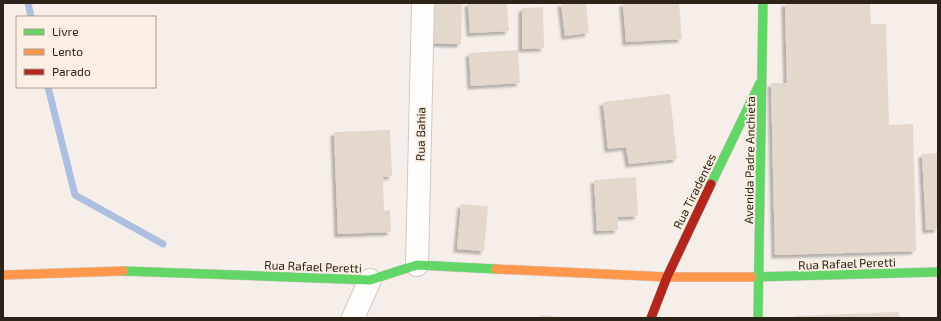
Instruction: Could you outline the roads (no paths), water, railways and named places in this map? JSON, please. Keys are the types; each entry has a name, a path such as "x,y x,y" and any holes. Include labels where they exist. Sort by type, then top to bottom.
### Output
{"street":[{"name":"Rua Bahia","path":"417,265 423,3"},
{"name":"Avenida Padre Anchieta","path":"758,318 763,3"},
{"name":"Rua Tiradentes","path":"651,318 667,277 763,76"},
{"name":"Rua Rafael Peretti","path":"3,275 128,271 370,280 417,265 667,277 758,277 938,272"},
{"path":"353,318 370,280"}],"waterway":[{"path":"28,3 31,16"},
{"path":"48,88 75,195 163,244"}]}
